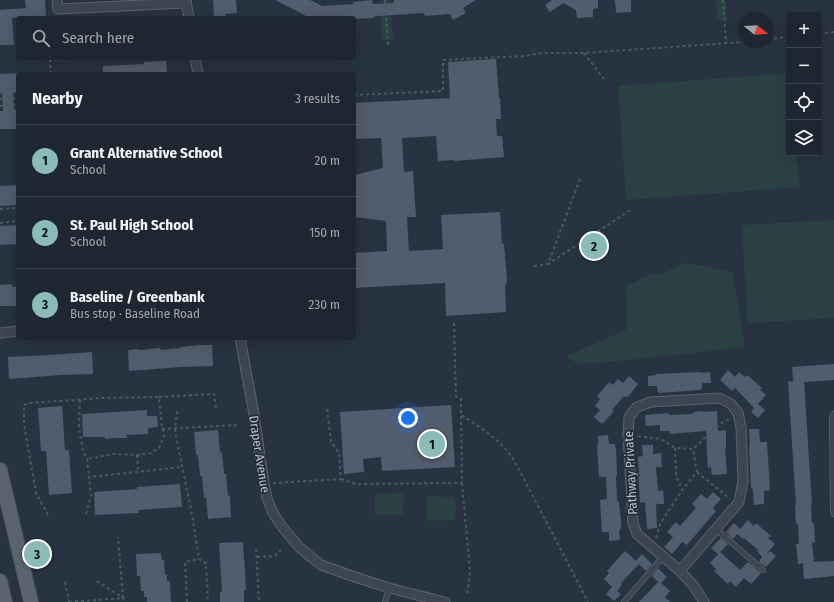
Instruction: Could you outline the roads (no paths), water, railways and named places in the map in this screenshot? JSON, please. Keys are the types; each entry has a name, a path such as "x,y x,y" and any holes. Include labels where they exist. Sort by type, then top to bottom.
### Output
{"main road":[{"path":"0,470 31,602"},
{"path":"0,581 5,602"}],"street":[{"path":"58,4 186,1 189,16"},
{"path":"195,60 198,72"},
{"path":"0,333 16,331"},
{"name":"Draper Avenue","path":"240,340 267,498 273,513 283,528 300,548 321,564 355,578 445,602"},
{"name":"Pathway Private","path":"704,602 693,585 637,534 633,523 628,435 629,417 637,407 651,402 720,398 731,404 738,413 741,427 743,481 739,502 716,529"},
{"path":"680,572 716,529"}],"lane":[{"path":"834,414 832,417 832,438 834,514"},
{"path":"716,529 763,570"},
{"path":"624,602 664,557"},
{"path":"385,602 389,588"}],"place":[{"name":"St. Paul High School","path":"594,246"},
{"name":"Grant Alternative School","path":"432,444"},
{"name":"Baseline / Greenbank","path":"37,554"}]}
